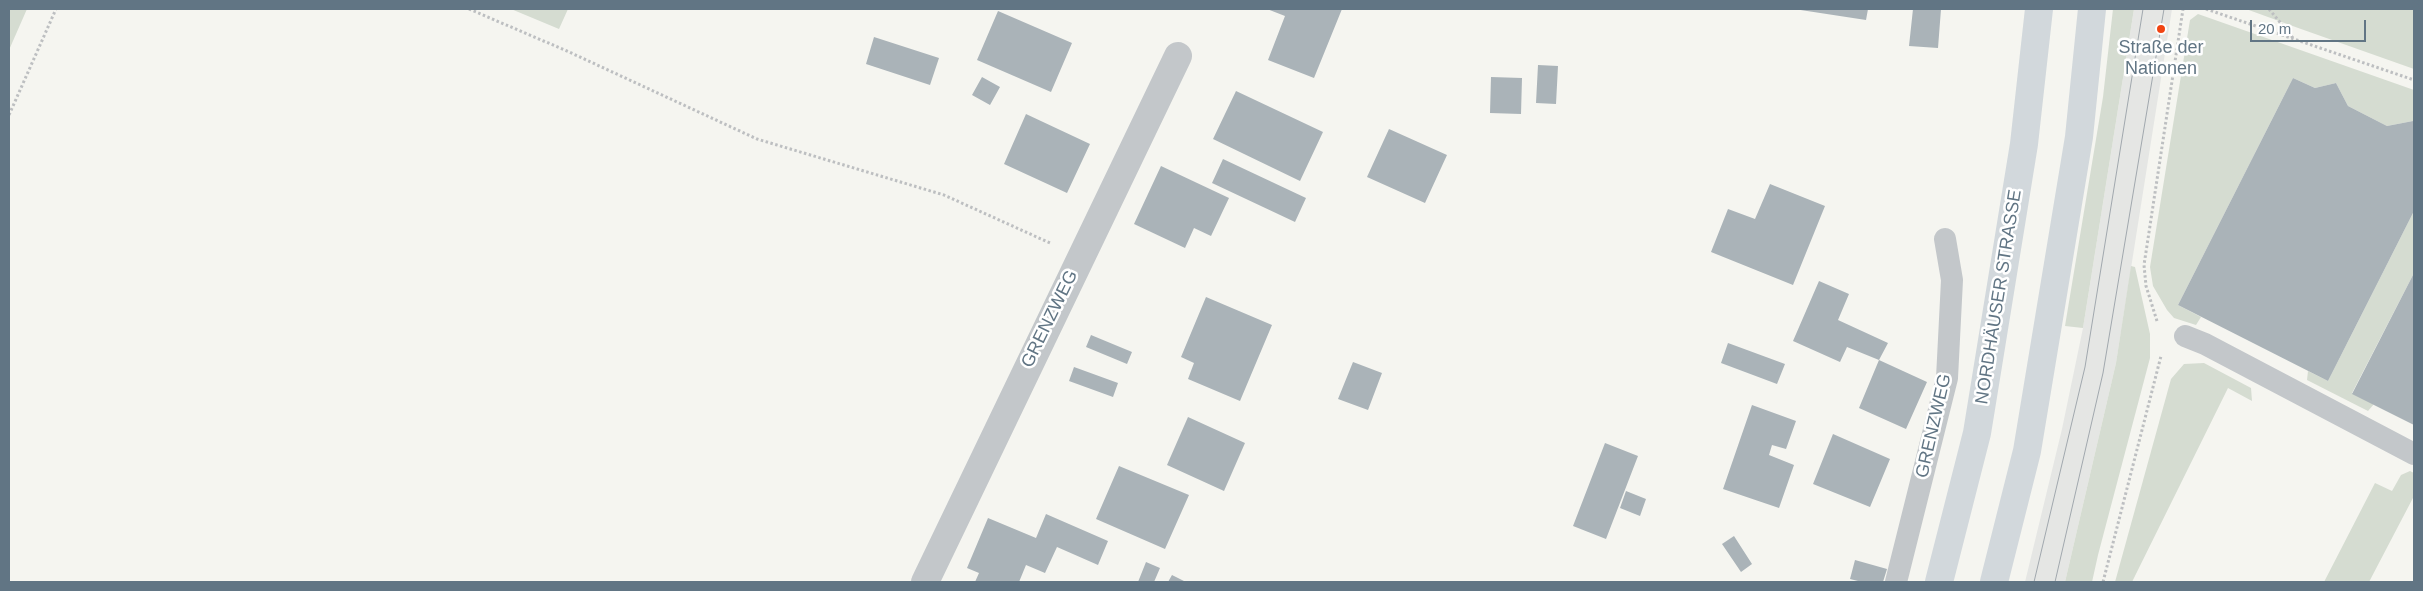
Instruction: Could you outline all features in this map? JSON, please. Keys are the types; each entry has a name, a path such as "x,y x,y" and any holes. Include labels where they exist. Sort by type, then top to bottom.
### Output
{"main road":[{"name":"NORDHÄUSER STRASSE","path":"1939,582 1977,433 2024,144 2039,9"},
{"path":"1994,582 2027,450 2079,137 2092,9"}],"street":[{"name":"GRENZWEG","path":"925,582 1178,56"}],"lane":[{"name":"GRENZWEG","path":"1896,582 1947,378 1952,280 1945,239"},
{"path":"2185,336 2205,344 2414,454"}],"path":[{"path":"9,115 56,9"},
{"path":"469,9 567,51 757,139 944,195 1080,257"},
{"path":"2160,330 2146,286 2144,265 2183,9"},
{"path":"2206,9 2414,80"},
{"path":"2269,9 2294,39"},
{"path":"2103,582 2160,365 2161,347"}],"shaded area":[{"path":"9,9 27,9 9,50"},
{"path":"511,9 568,9 559,29"},
{"path":"2113,9 2134,9 2083,328 2065,326 2103,97"},
{"path":"2134,9 2172,9 2116,363 2065,582 2025,582 2062,429 2083,328"},
{"path":"2246,9 2414,9 2414,69 2301,29"},
{"path":"2198,14 2414,90 2414,124 2413,121 2387,126 2348,106 2336,83 2315,88 2293,78 2178,305 2201,317 2196,325 2174,318 2167,310 2153,286 2150,267 2190,20"},
{"path":"2414,211 2414,273 2352,393 2374,404 2368,411 2307,380 2308,371 2328,381"},
{"path":"2131,266 2135,267 2150,334 2150,358 2092,582 2065,582 2116,363"},
{"path":"2204,363 2251,388 2252,401 2228,388 2132,582 2115,582 2171,379 2184,364"},
{"path":"2410,471 2414,473 2414,496 2369,582 2324,582 2375,483 2392,491 2401,475"}],"building":[{"path":"1267,9 1342,9 1314,78 1268,60 1285,16"},
{"path":"1794,9 1868,9 1866,20"},
{"path":"1913,9 1941,9 1938,48 1909,46"},
{"path":"998,11 1072,43 1051,92 977,60"},
{"path":"874,37 939,58 930,85 866,64"},
{"path":"1538,65 1558,66 1556,104 1536,103"},
{"path":"982,77 1000,87 990,105 972,95"},
{"path":"1491,77 1522,78 1521,114 1490,113"},
{"path":"2293,78 2315,88 2336,83 2348,106 2387,126 2413,121 2414,124 2414,211 2328,381 2178,305"},
{"path":"1236,91 1323,132 1300,181 1213,139"},
{"path":"1026,114 1090,144 1067,193 1004,164"},
{"path":"1389,129 1447,155 1425,203 1367,177"},
{"path":"1223,159 1306,198 1295,222 1212,183"},
{"path":"1161,166 1229,198 1211,236 1194,228 1185,248 1134,224"},
{"path":"1770,184 1825,206 1793,285 1711,252 1728,209 1755,219"},
{"path":"2414,273 2414,425 2352,394"},
{"path":"1819,281 1849,294 1838,320 1888,343 1879,360 1847,347 1840,362 1793,341"},
{"path":"1206,297 1272,325 1240,401 1188,379 1194,363 1181,357"},
{"path":"1091,335 1132,352 1127,364 1086,347"},
{"path":"1728,343 1785,364 1777,384 1721,363"},
{"path":"1879,360 1927,382 1906,429 1859,408"},
{"path":"1353,362 1382,373 1368,410 1338,399"},
{"path":"1074,367 1118,383 1113,397 1069,381"},
{"path":"1752,405 1796,421 1786,449 1772,445 1769,455 1794,465 1779,508 1723,489"},
{"path":"1188,417 1245,443 1224,491 1167,465"},
{"path":"1833,434 1890,459 1870,507 1813,484"},
{"path":"1605,443 1638,456 1606,539 1573,526"},
{"path":"1119,466 1189,495 1165,549 1096,519"},
{"path":"1626,491 1646,499 1640,516 1620,508"},
{"path":"1046,514 1108,541 1098,565 1057,547 1045,573 1026,565 1019,582 975,582 979,573 967,568 988,518 1036,538"},
{"path":"1734,536 1752,564 1741,572 1722,544"},
{"path":"1855,560 1887,569 1883,582 1862,582 1850,579"},
{"path":"1146,562 1160,568 1154,582 1138,582"},
{"path":"1172,575 1186,582 1168,582"}],"tram line":[{"path":"2034,582 2085,367 2143,9"},
{"path":"2055,582 2103,373 2164,9"}],"place":[{"name":"Straße der Nationen","path":"2161,29"}]}
